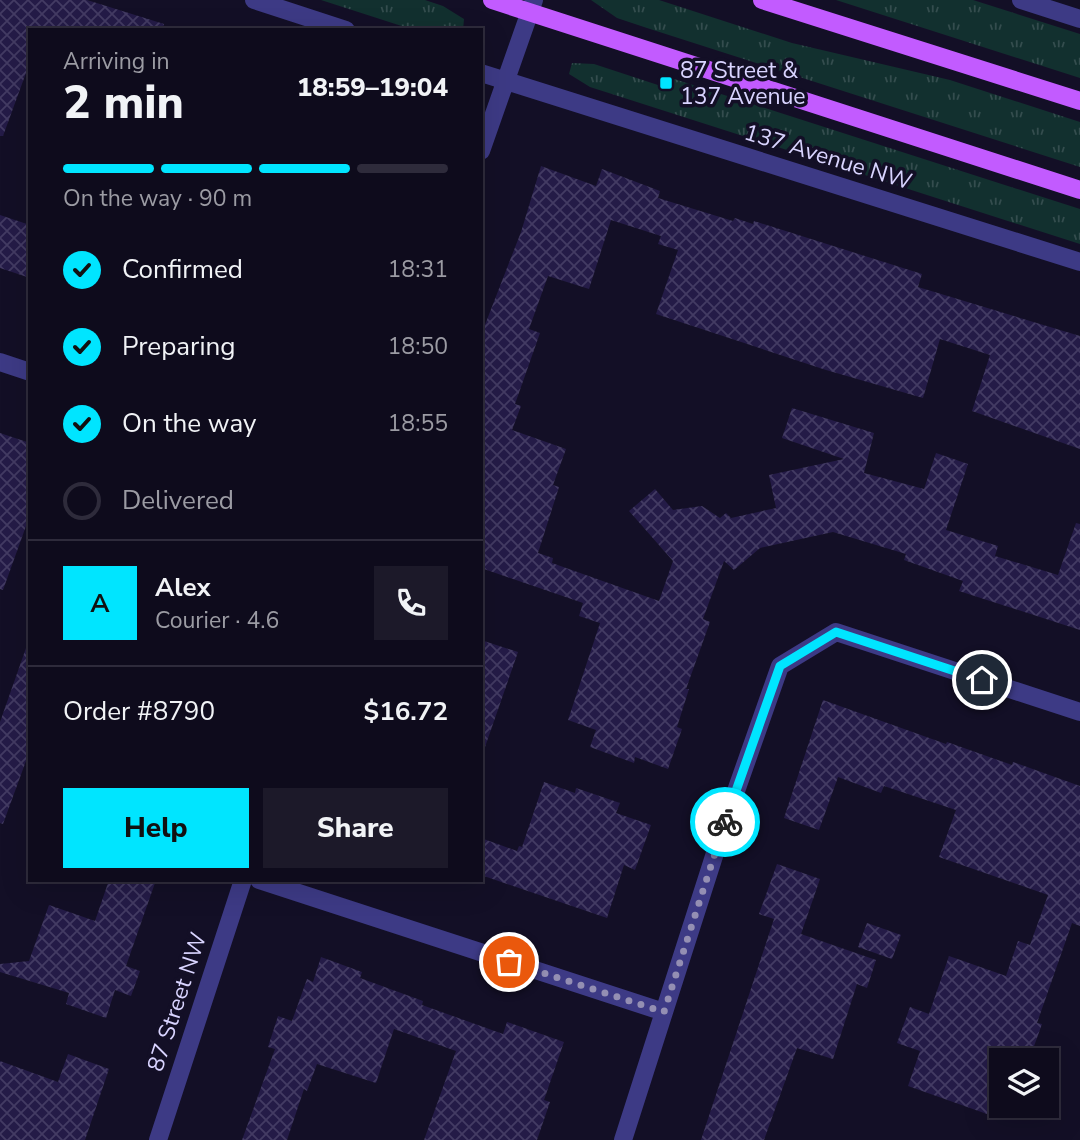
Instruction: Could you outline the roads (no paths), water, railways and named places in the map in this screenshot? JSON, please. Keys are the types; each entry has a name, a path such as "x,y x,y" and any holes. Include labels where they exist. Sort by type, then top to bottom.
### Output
{"main road":[{"name":"137 Avenue NW","path":"492,0 532,6 1080,190"},
{"path":"762,0 1080,102"}],"street":[{"path":"254,0 340,28"},
{"path":"1021,0 1080,19"},
{"path":"483,145 532,6"},
{"name":"137 Avenue NW","path":"483,74 1080,262"},
{"path":"0,362 28,371"},
{"path":"622,1140 780,666 836,632 1080,712"},
{"name":"87 Street NW","path":"158,1140 242,882"},
{"path":"265,882 664,1012"}],"place":[{"name":"87 Street & 137 Avenue","path":"666,83"}]}
